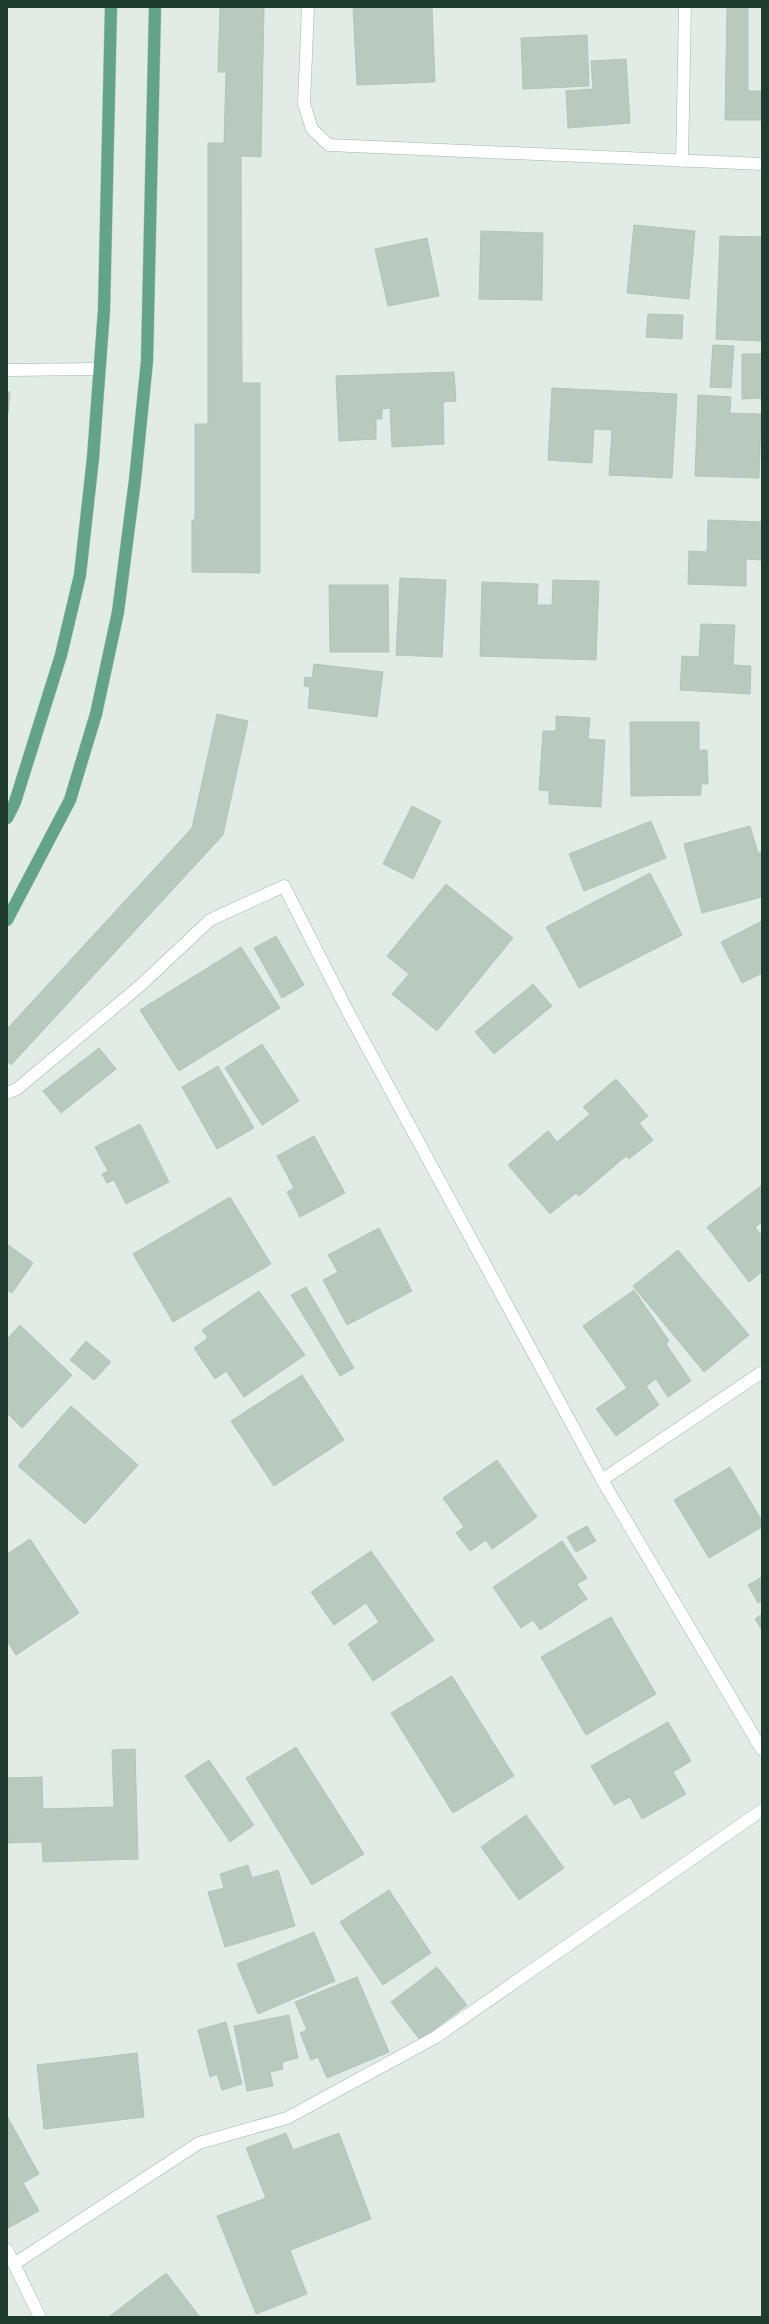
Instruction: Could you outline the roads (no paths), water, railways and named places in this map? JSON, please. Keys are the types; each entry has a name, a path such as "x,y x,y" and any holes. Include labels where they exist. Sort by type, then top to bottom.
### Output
{"main road":[{"path":"7,818 15,802 61,655 80,575 93,458 104,310 111,7"},
{"path":"7,920 70,800 96,714 118,612 136,480 147,361 155,7"}],"street":[{"path":"308,7 304,104 312,130 329,145 682,162 762,164"},
{"path":"682,162 685,7"},
{"path":"7,370 99,369"},
{"path":"7,1093 17,1089 142,984 210,920 284,886 347,1010 602,1480 762,1750"},
{"path":"602,1480 762,1372"},
{"path":"14,2264 199,2143 287,2118 436,2037 762,1810"},
{"path":"7,2250 40,2317"}]}
